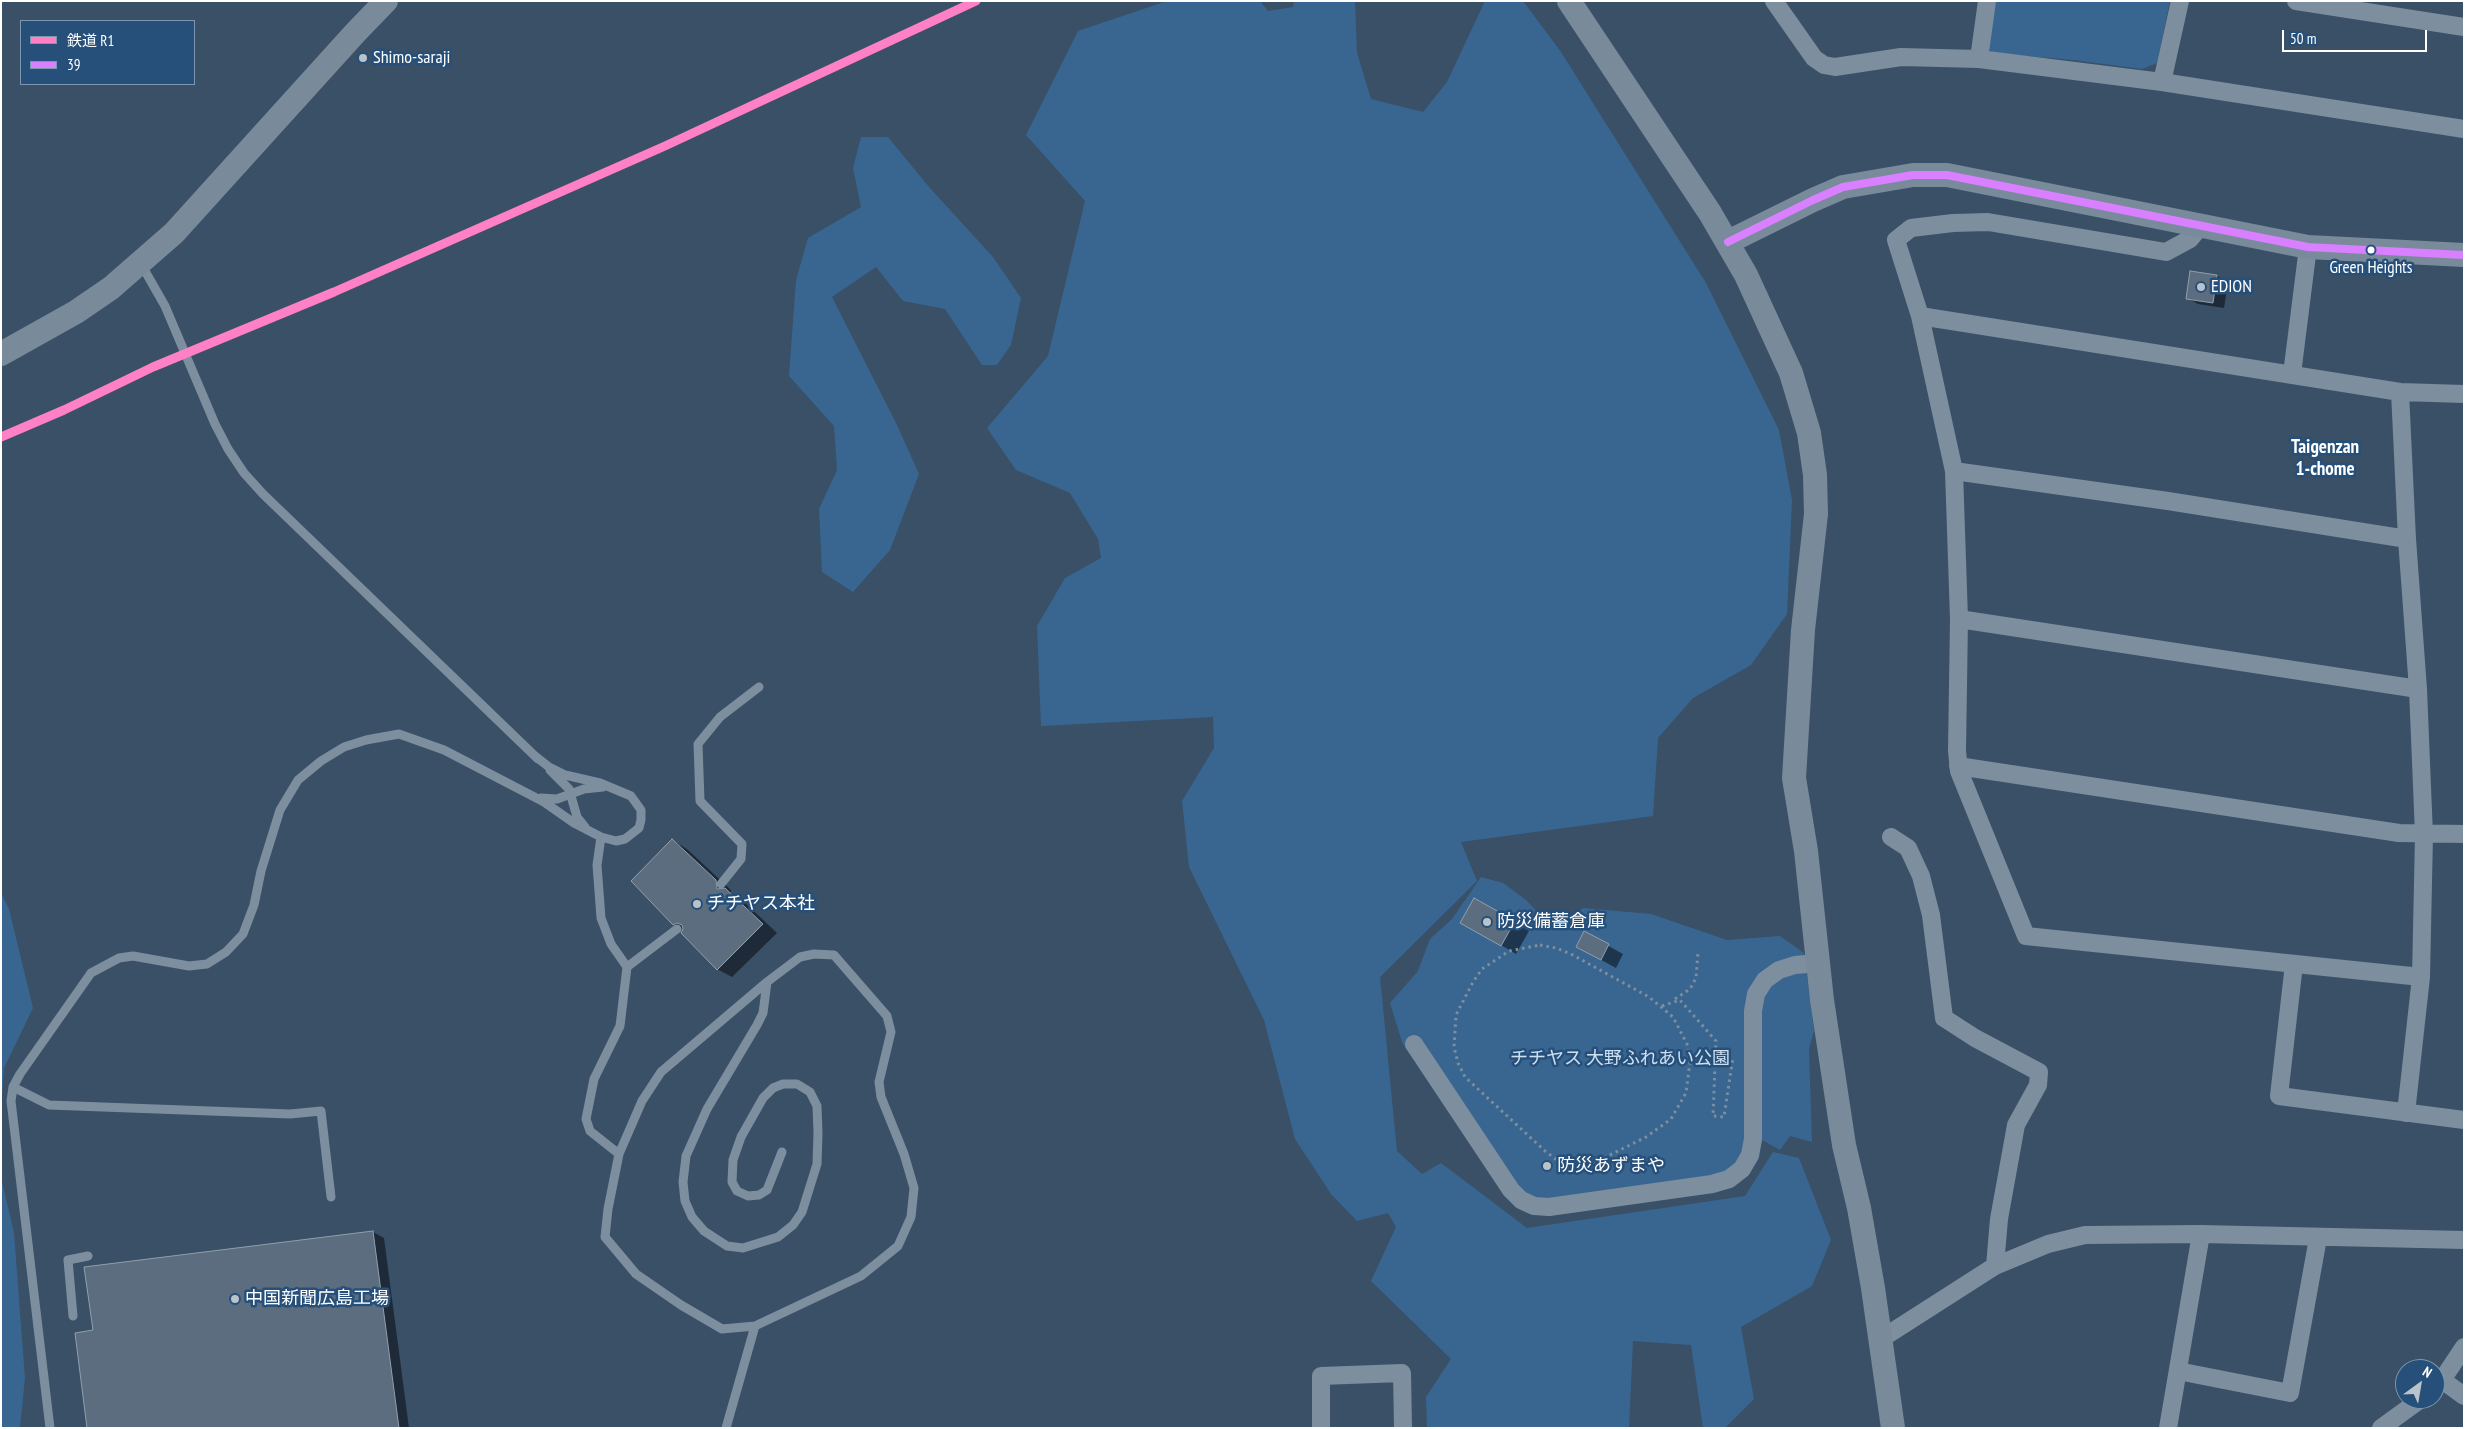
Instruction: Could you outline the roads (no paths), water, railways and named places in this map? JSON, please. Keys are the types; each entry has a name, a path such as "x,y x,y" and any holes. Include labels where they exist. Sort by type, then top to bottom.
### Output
{"street":[{"path":"1,354 76,312 140,264 174,233 386,1"},
{"path":"1569,1 1728,242 1768,318 1792,373 1808,433 1815,475 1815,539 1803,630 1794,778 1806,851 1818,964 1844,1145 1859,1208 1881,1339 1893,1428"},
{"path":"1774,1 1814,58 1824,65 1835,66 1901,57 1979,59 2162,82 2464,129"},
{"path":"1979,59 1987,1"},
{"path":"2162,82 2180,1"},
{"path":"2296,1 2367,6 2464,27"},
{"path":"1728,242 1843,187 1913,175 1947,175 2200,227 2308,247 2464,255"},
{"path":"2200,227 2190,239 2166,252 2102,243 1988,222 1953,223 1911,228 1896,240 1920,316 1954,471 1959,619 1958,766 2026,936 2421,977"},
{"path":"2292,374 2308,247"},
{"path":"1920,316 2400,392 2464,394"},
{"path":"2400,392 2407,539 2418,689 2424,835 2421,977 2406,1113"},
{"path":"1954,471 2168,501 2407,539"},
{"path":"1959,619 2418,689"},
{"path":"1958,766 2399,833 2424,835 2464,834"},
{"path":"1891,837 1908,848 1921,876 1931,915 1944,1018 1974,1038 2040,1072 2038,1085 2016,1125 2001,1210 1995,1266"},
{"path":"1414,1044 1511,1190 1521,1200 1534,1206 1549,1207 1712,1184 1729,1180 1742,1169 1750,1155 1753,1139 1753,1011 1756,994 1765,980 1779,970 1795,966 1818,964"},
{"path":"2294,964 2279,1096 2464,1120"},
{"path":"1881,1339 1995,1266 2048,1244 2085,1235 2201,1234 2464,1240"},
{"path":"2168,1428 2201,1234"},
{"path":"2178,1371 2290,1393 2318,1238"},
{"path":"2445,1374 2464,1347"},
{"path":"1321,1428 1321,1376 1402,1373 1402,1428"},
{"path":"2445,1386 2464,1396"},
{"path":"2381,1428 2407,1409"}],"lane":[{"path":"140,264 165,306 215,424 228,449 244,473 566,786 571,795 577,817 596,835 601,918 611,944 627,967 620,1026 594,1079 586,1120 590,1131 619,1154"},
{"path":"721,884 740,859 742,844 700,801 698,744 720,717 759,687"},
{"path":"50,1428 11,1101 13,1087 20,1074 86,981 99,968 119,958 133,956 189,966 208,964 226,952 243,934 246,927 254,905 261,871 280,810 298,780 321,761 344,747 366,740 399,734 444,750 528,794 596,835 616,841 625,839 639,828 642,820 637,802 623,792 565,774 536,756"},
{"path":"528,794 548,799 602,786 623,792"},
{"path":"627,967 677,929"},
{"path":"814,954 834,955 887,1016 891,1032 879,1082 881,1097 904,1154 914,1188 911,1217 898,1246 861,1276 755,1326 722,1329 636,1274 604,1237 619,1154 642,1101 661,1072 768,982 800,957 814,954"},
{"path":"768,982 763,1013 707,1109 686,1156 683,1182 685,1201 692,1217 704,1231 727,1246 743,1248 778,1237 793,1225 802,1212 817,1164 818,1134 817,1106 810,1092 797,1084 784,1084 773,1088 763,1098 741,1137 734,1160 732,1182 737,1191 748,1196 759,1195 767,1190 782,1152"},
{"path":"13,1087 49,1105 290,1114 322,1111 331,1197"},
{"path":"73,1316 68,1260 88,1256"},
{"path":"726,1428 755,1326"}],"rail line":[{"name":"R1","path":"1,437 64,410 153,367 334,292 665,146 976,1"}],"place":[{"name":"Shimo-saraji","path":"363,58"},
{"name":"Green Heights","path":"2371,250"},
{"name":"EDION","path":"2201,287"},
{"name":"チチヤス本社","path":"697,904"},
{"name":"防災備蓄倉庫","path":"1487,922"},
{"name":"防災あずまや","path":"1547,1166"},
{"name":"中国新聞広島工場","path":"235,1299"}],"district":[{"name":"Taigenzan 1-chome","path":"2325,459"}],"park label":[{"name":"チチヤス 大野ふれあい公園","path":"1620,1059"}]}
